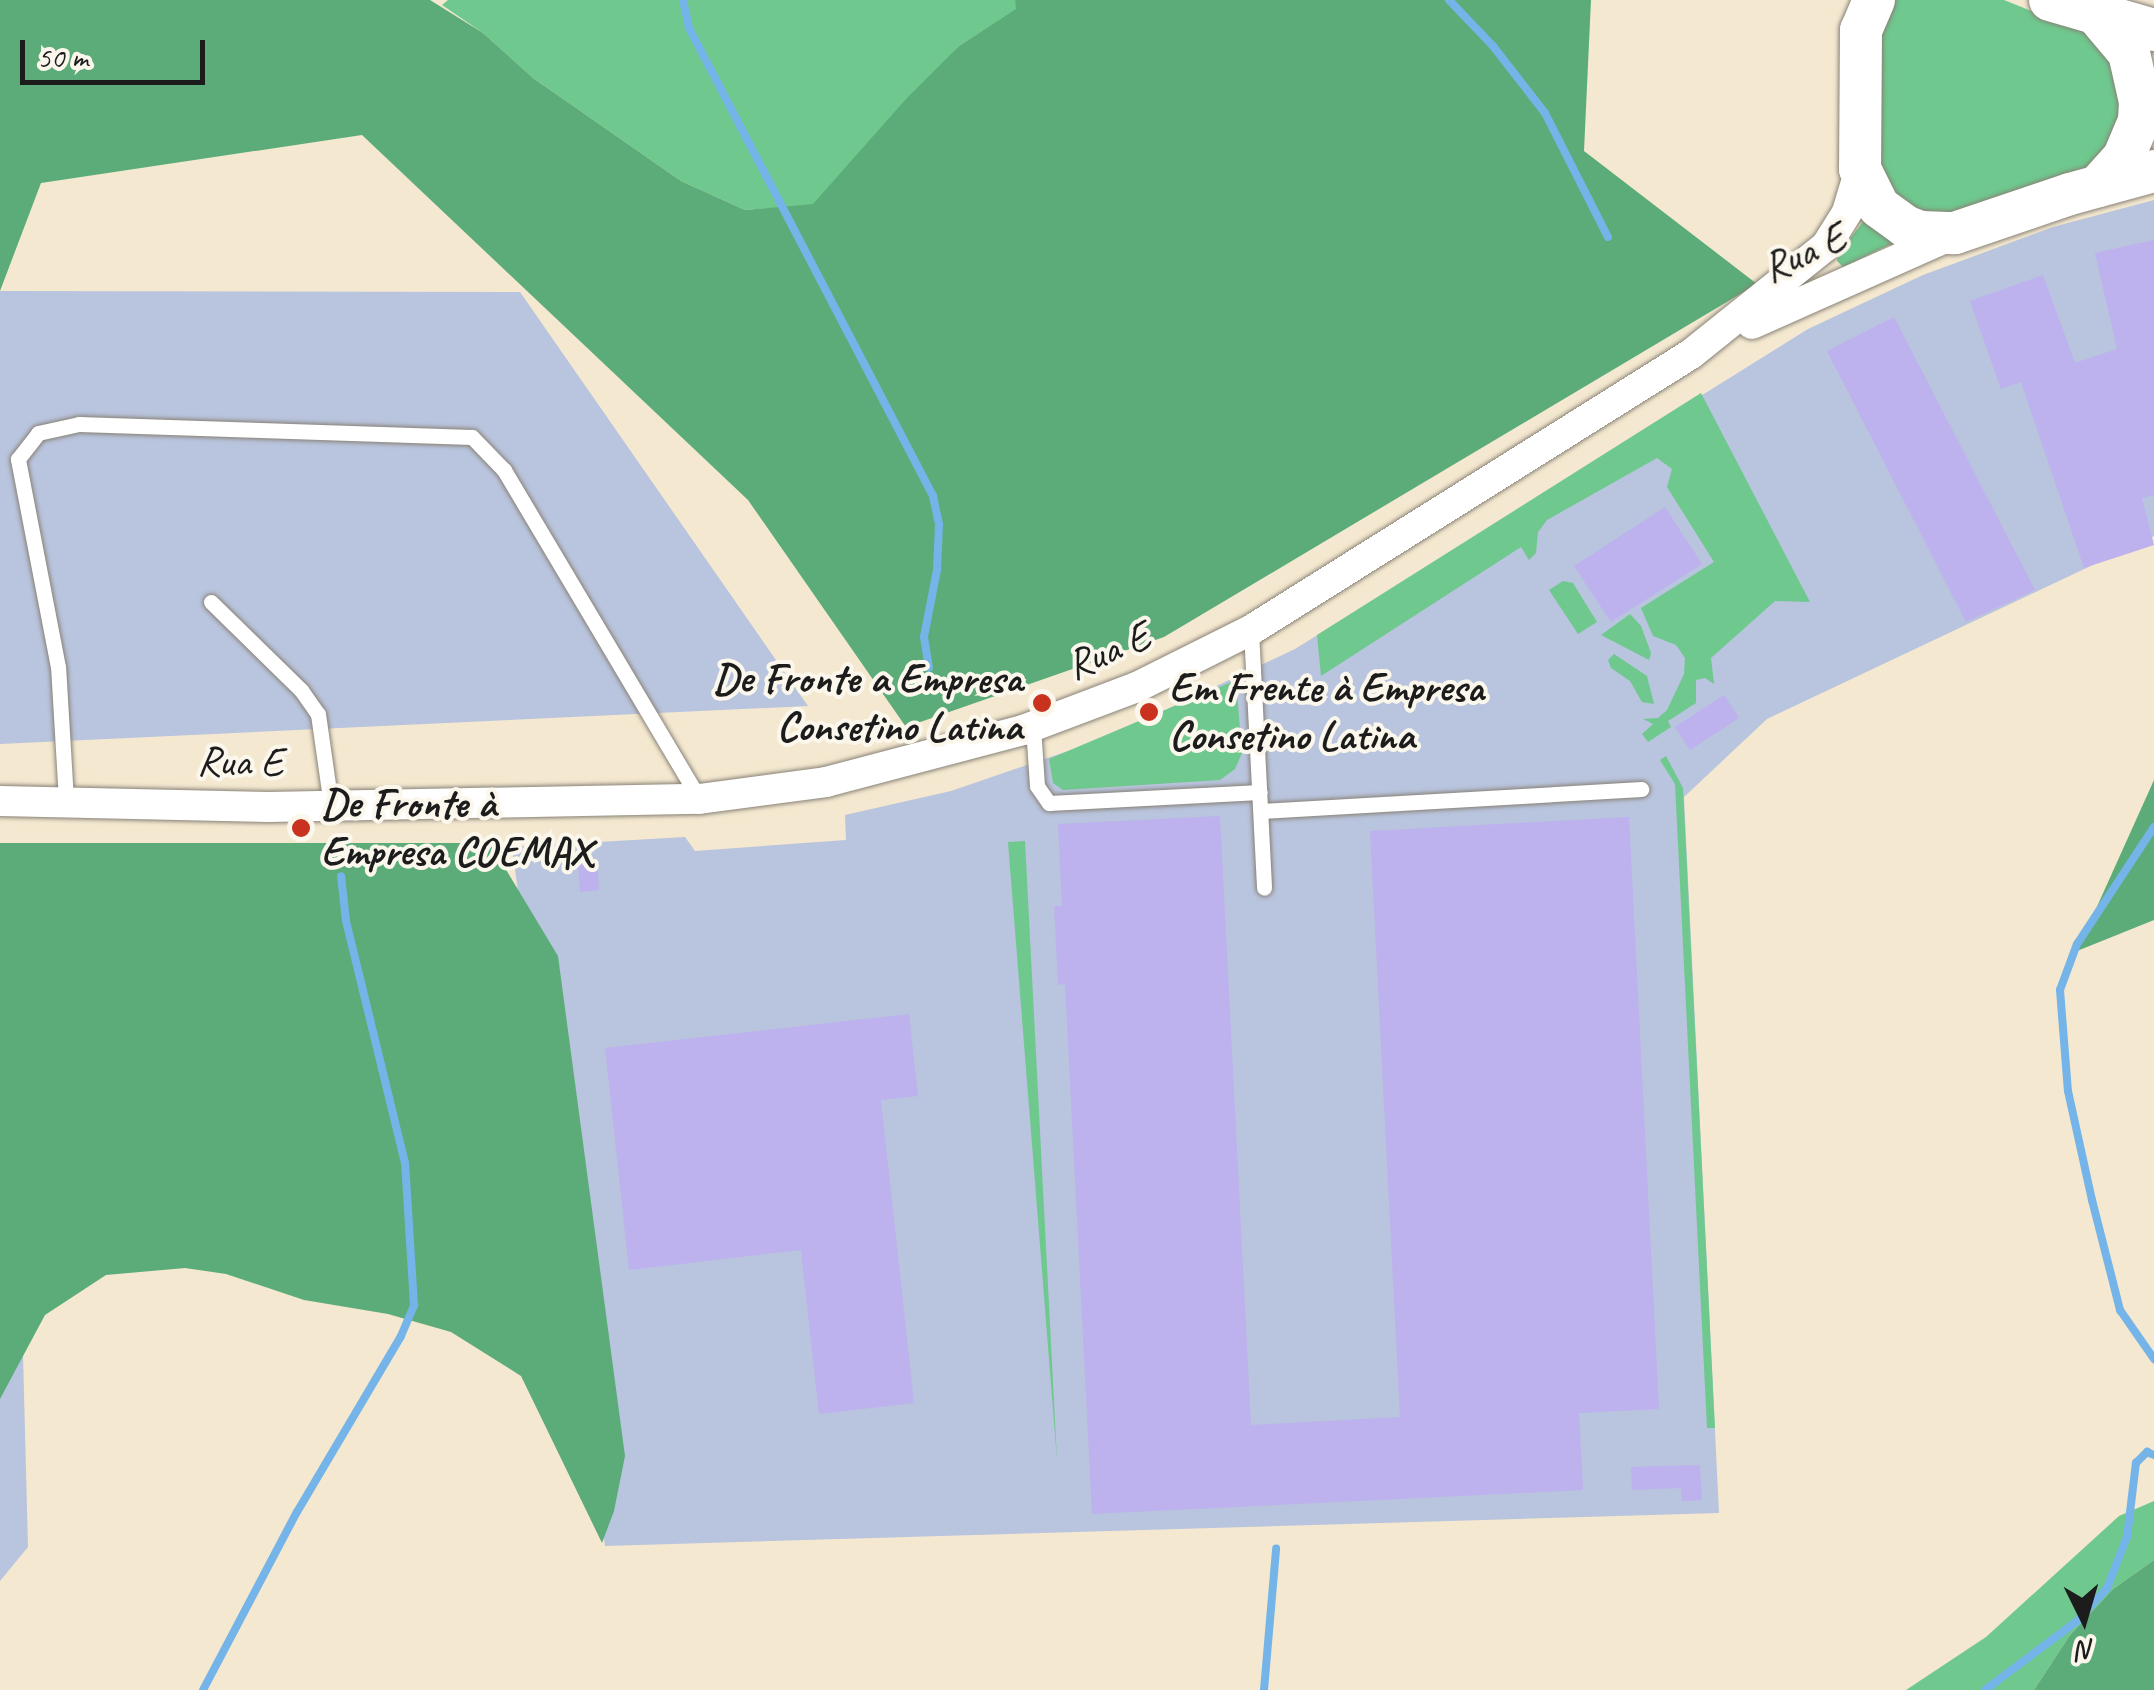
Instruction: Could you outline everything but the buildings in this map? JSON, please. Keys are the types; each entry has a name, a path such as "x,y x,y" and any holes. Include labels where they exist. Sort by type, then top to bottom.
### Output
{"street":[{"path":"2050,0 2154,30"},
{"path":"1864,10 1860,169 1870,196 1890,217 1920,232 1954,234 2154,171"},
{"path":"2097,15 2129,53 2140,102 2133,140 2112,173 2098,186"},
{"name":"Rua E","path":"0,800 331,805 699,798 792,788 892,768 1033,727 1137,686 1250,630 1690,354 1826,246 1847,212 1860,169"},
{"name":"Rua E","path":"1690,354 1954,234"}],"lane":[{"path":"66,800 58,667 18,459 38,433 79,424 472,437 504,470 699,798"},
{"path":"211,602 301,690 318,714 331,805"},
{"path":"1250,630 1264,888"},
{"path":"1033,727 1037,786 1050,802 1260,792"},
{"path":"1261,811 1642,789"}],"shaded area":[{"path":"2154,200 2154,536 1767,719 1684,797 1719,1513 605,1546 512,847 685,837 695,851 846,840 845,815 951,791 1106,738 1295,649 1808,329 1923,275 2053,227"},
{"path":"0,291 520,292 808,706 0,744"},
{"path":"0,855 10,856 28,1547 0,1581"}],"green space":[{"path":"0,0 430,0 483,33 533,78 681,181 745,210 813,204 906,99 959,46 1016,9 1015,0 1591,0 1584,151 1757,284 1164,637 906,727 748,500 362,135 41,183 0,291"},
{"path":"448,0 1015,0 1017,9 959,46 813,205 745,210 681,181 533,78 483,33 442,5"},
{"path":"1893,0 2004,0 2084,32 2118,65 2122,128 2092,167 1926,220 1880,184 1875,39"},
{"path":"1866,218 1895,242 1843,267 1837,261 1838,254"},
{"path":"1701,393 1810,602 1775,601 1711,658 1714,684 1705,678 1696,680 1696,703 1668,721 1671,727 1648,742 1642,734 1653,724 1643,719 1658,718 1667,710 1684,674 1685,658 1676,645 1653,636 1641,608 1714,562 1667,487 1672,469 1657,458 1547,520 1538,532 1536,553 1529,560 1521,547 1321,676 1317,635"},
{"path":"1563,581 1573,583 1597,622 1578,634 1549,590"},
{"path":"1630,614 1641,626 1651,653 1649,660 1601,635"},
{"path":"1614,654 1647,676 1654,704 1642,702 1630,681 1611,668 1608,660"},
{"path":"1236,680 1242,753 1235,769 1220,780 1063,790 1053,783 1049,759"},
{"path":"1666,756 1683,788 1715,1428 1707,1428 1675,784 1660,760"},
{"path":"2154,780 2154,920 2077,951"},
{"path":"1025,841 1057,1460 1008,842"},
{"path":"0,843 490,843 558,956 625,1456 614,1511 602,1543 521,1376 451,1332 388,1314 304,1300 226,1274 185,1268 106,1275 45,1315 0,1399"},
{"path":"2154,1501 2154,1560 2113,1589 2070,1635 2034,1690 1906,1690 1986,1637 2119,1516"},
{"path":"2154,1560 2154,1690 2034,1690 2070,1635 2113,1589"}],"waterway":[{"path":"683,0 689,28 933,496 939,524 937,570 924,637 929,668"},
{"path":"1449,0 1493,46 1545,113 1608,237"},
{"path":"2154,827 2077,944 2060,990 2068,1091 2120,1310 2154,1359"},
{"path":"203,1690 297,1512 401,1336 414,1305 405,1163 346,921 341,876"},
{"path":"1985,1690 2077,1621 2107,1588 2127,1537 2136,1463 2147,1452 2154,1455"},
{"path":"1264,1690 1276,1549"}],"place":[{"name":"De Fronte a Empresa Consetino Latina","path":"1042,703"},
{"name":"Em Frente à Empresa Consetino Latina","path":"1149,712"},
{"name":"De Fronte à Empresa COEMAX","path":"301,828"}]}
